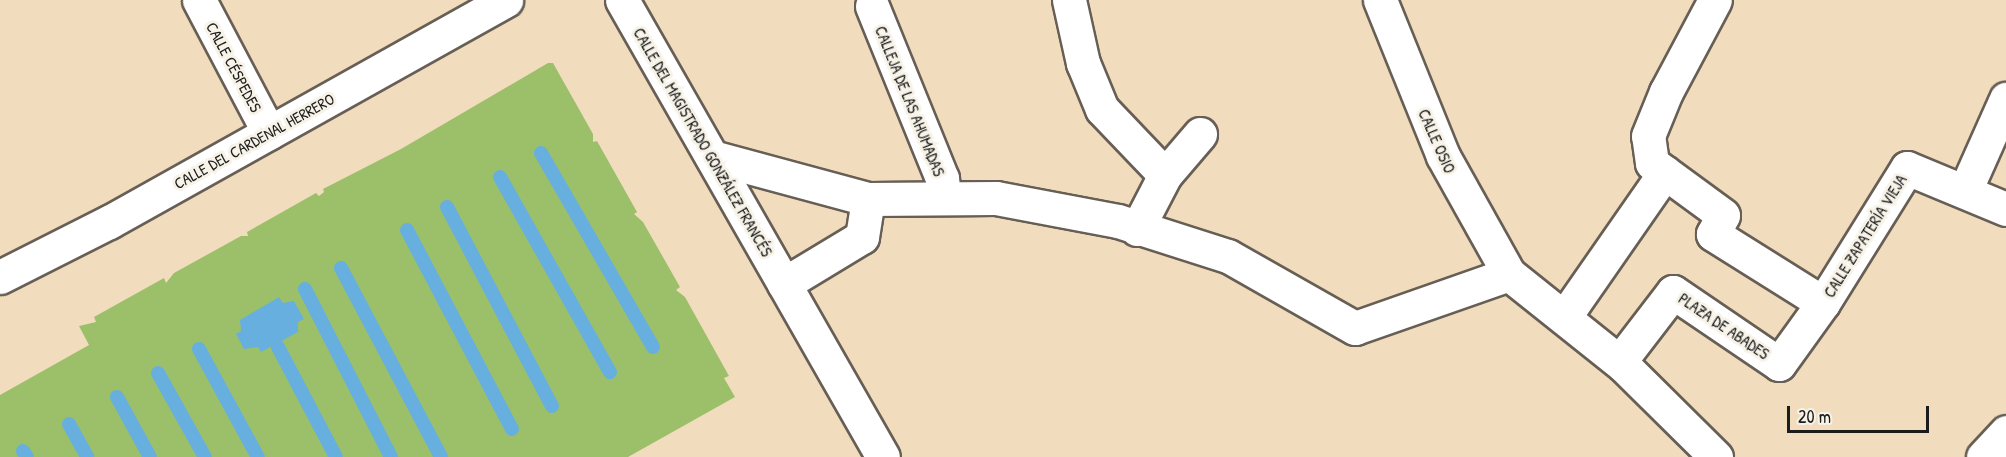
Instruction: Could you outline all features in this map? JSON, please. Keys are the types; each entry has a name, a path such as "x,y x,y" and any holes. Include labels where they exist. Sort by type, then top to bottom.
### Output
{"street":[{"name":"CALLE CÉSPEDES","path":"200,0 269,133"},
{"name":"CALLE DEL MAGISTRADO GONZÁLEZ FRANCÉS","path":"622,0 883,457"},
{"path":"1069,0 1083,63 1102,109 1155,166"},
{"name":"CALLE OSIO","path":"1380,0 1443,156 1509,274"},
{"path":"1715,0 1666,92 1648,136 1652,163 1723,215 1713,234 1830,295"},
{"name":"CALLE DEL CARDENAL HERRERO","path":"0,277 109,222 269,133 487,4"},
{"name":"CALLEJA DE LAS AHUMADAS","path":"872,6 942,178 944,198"},
{"path":"1965,191 2006,99"},
{"path":"1137,229 1155,166 1200,135"},
{"path":"712,157 868,198 996,198 1118,221 1137,229 1228,256 1355,328 1509,274 1565,315 1622,363 1716,457"},
{"name":"CALLE ZAPATERÍA VIEJA","path":"1830,295 1907,168 2006,209"},
{"path":"1565,315 1665,172"},
{"path":"784,284 862,237 868,198"},
{"name":"PLAZA DE ABADES","path":"1622,363 1673,292 1779,364 1830,295"},
{"path":"1983,457 2006,432"}],"green space":[{"path":"548,63 553,63 593,134 593,142 597,141 637,212 634,214 643,222 680,287 676,290 685,297 729,376 724,378 735,397 628,457 0,457 0,395 89,345 79,326 96,322 94,317 164,278 166,283 174,273 241,236 248,236 247,232 316,193 319,196 324,192 323,189 401,149"}],"water":[{"path":"279,297 283,303 294,301 304,319 298,322 298,332 261,352 258,347 244,349 236,334 241,331 240,320"}],"waterway":[{"path":"541,153 653,347"},
{"path":"500,177 610,372"},
{"path":"447,207 552,406"},
{"path":"407,230 512,429"},
{"path":"341,268 441,457"},
{"path":"305,289 391,457"},
{"path":"278,347 336,457"},
{"path":"199,349 258,457"},
{"path":"158,373 205,457"},
{"path":"117,397 150,457"},
{"path":"69,424 87,457"},
{"path":"23,451 27,457"}]}
